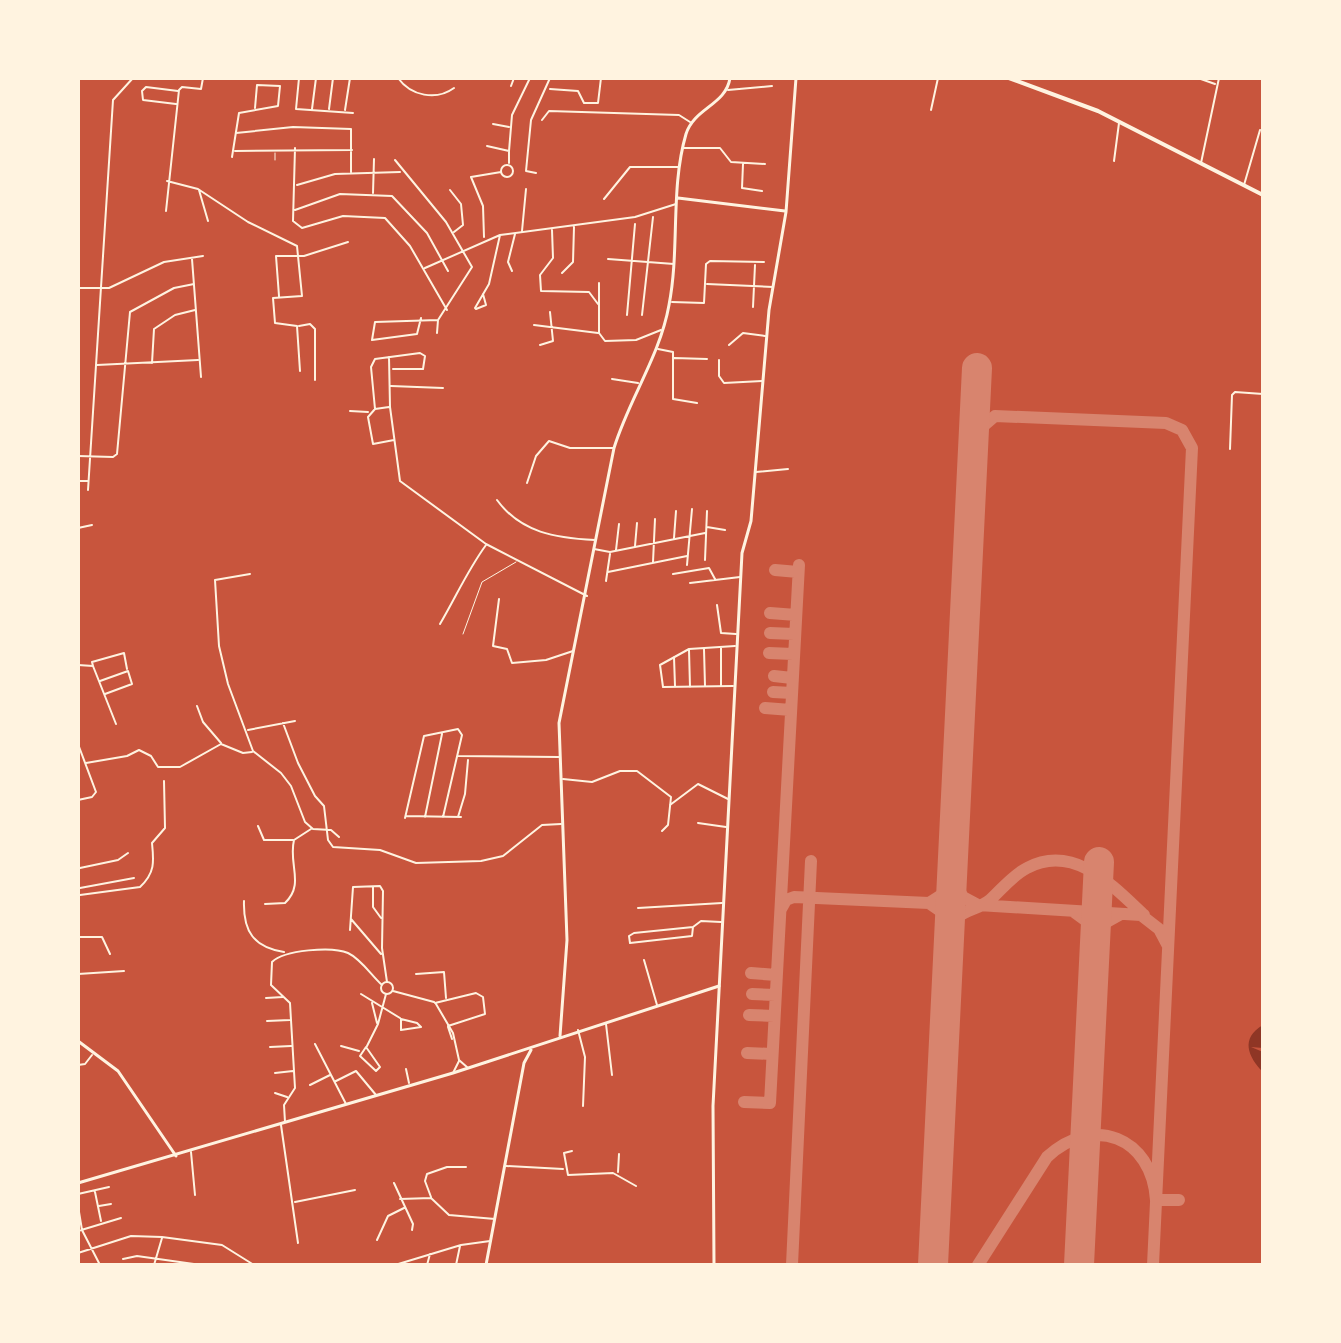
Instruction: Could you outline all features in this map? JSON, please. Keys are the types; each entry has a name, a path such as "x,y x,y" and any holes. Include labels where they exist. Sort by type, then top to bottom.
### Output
{"main road":[{"path":"1009,78 1068,98 1263,195"}],"street":[{"path":"88,490 113,100 133,78"},
{"path":"166,211 179,91 182,87 201,89 203,78"},
{"path":"299,78 296,109 353,113"},
{"path":"312,109 316,78"},
{"path":"328,110 333,78"},
{"path":"345,111 350,78"},
{"path":"398,78 407,89 422,94 437,96 454,88"},
{"path":"511,86 515,78 530,79 512,115 509,164 514,171"},
{"path":"526,171 531,120 548,89 550,78"},
{"path":"548,89 578,91 584,103 598,103 601,78"},
{"path":"728,90 730,78"},
{"path":"714,1265 713,1106 740,577 756,472 766,336 786,212 796,78"},
{"path":"931,110 938,78"},
{"path":"1198,78 1217,84"},
{"path":"1200,165 1219,78"},
{"path":"232,157 239,113 278,106 280,86 257,85 255,108"},
{"path":"560,1036 567,940 559,723 587,596 614,448 638,383 665,328 675,264 680,167 691,122 728,90 772,86"},
{"path":"177,105 141,98 144,87 179,91"},
{"path":"542,120 549,111 679,115 691,122"},
{"path":"1114,161 1119,122"},
{"path":"493,124 511,128"},
{"path":"236,133 293,127 351,129 351,172"},
{"path":"1244,186 1260,130"},
{"path":"487,146 509,151"},
{"path":"234,151 295,148 352,150"},
{"path":"295,148 293,210 296,226 302,228 343,216 385,218 424,268 447,310"},
{"path":"683,148 720,148 730,161 765,164"},
{"path":"373,194 374,159"},
{"path":"395,160 453,232 472,267 438,320 437,333"},
{"path":"743,163 742,188 762,191"},
{"path":"501,172 503,166 509,164"},
{"path":"604,199 630,167 680,167"},
{"path":"501,172 506,177 514,171 536,173"},
{"path":"295,186 351,172 402,172"},
{"path":"484,239 483,206 471,177 501,172"},
{"path":"167,181 198,189 248,222 295,245 299,256 302,296 273,298 275,323 310,324 315,329 315,380"},
{"path":"198,189 208,221"},
{"path":"522,232 526,189"},
{"path":"450,190 464,215 463,225 453,232"},
{"path":"293,210 340,194 373,194 396,199 427,233 448,271"},
{"path":"424,268 484,239 635,217 678,201 786,212"},
{"path":"642,315 653,217"},
{"path":"627,315 635,224"},
{"path":"562,273 573,262 574,226"},
{"path":"552,229 553,258 540,275 541,291 589,292 598,304"},
{"path":"512,271 508,262 516,233"},
{"path":"483,294 492,275 500,235"},
{"path":"279,297 276,256 299,256 348,242"},
{"path":"78,288 101,288 164,262 203,256"},
{"path":"192,258 201,377"},
{"path":"608,259 675,264"},
{"path":"670,302 703,304 706,264 710,261 764,262"},
{"path":"753,307 755,262"},
{"path":"599,283 599,333"},
{"path":"78,456 113,457 117,454 130,312 174,288 194,284"},
{"path":"706,284 773,287"},
{"path":"152,363 154,329 175,315 197,310"},
{"path":"540,345 553,341 550,312"},
{"path":"421,318 417,334 372,340 375,322 421,318 438,320"},
{"path":"534,325 599,333 608,342 636,340 665,328"},
{"path":"297,326 300,371"},
{"path":"729,345 743,333 766,336"},
{"path":"657,349 672,350 673,399 697,403"},
{"path":"375,409 372,363 389,357 420,353 426,359 423,369 392,369"},
{"path":"389,357 392,369 390,407 400,481 486,544 587,596"},
{"path":"672,358 707,359"},
{"path":"97,365 199,360"},
{"path":"719,360 719,376 724,383 763,381"},
{"path":"612,379 638,383"},
{"path":"390,386 443,388"},
{"path":"1230,449 1232,395 1235,392 1263,394"},
{"path":"350,411 370,412 390,407"},
{"path":"370,412 373,444 394,440"},
{"path":"527,483 536,456 549,441 570,448 614,448"},
{"path":"756,472 788,469"},
{"path":"78,481 89,482"},
{"path":"497,500 515,521 549,537 596,540"},
{"path":"687,565 692,509"},
{"path":"674,538 676,511"},
{"path":"705,560 707,511"},
{"path":"652,562 655,519"},
{"path":"635,546 637,523"},
{"path":"616,550 619,524"},
{"path":"78,528 92,525"},
{"path":"706,526 725,530"},
{"path":"594,549 610,552 705,533"},
{"path":"440,624 462,588 465,574 486,544"},
{"path":"606,581 610,552"},
{"path":"608,572 687,556"},
{"path":"673,574 709,568 715,579"},
{"path":"250,574 220,578 215,585 219,646 228,684 253,751 281,773 291,786 297,808 313,829"},
{"path":"690,583 740,577"},
{"path":"499,599 493,646 507,649 512,663 546,660 574,651"},
{"path":"717,605 721,633 737,635"},
{"path":"721,646 721,687"},
{"path":"735,686 675,687 661,684 660,663 689,649 737,646"},
{"path":"704,648 705,687"},
{"path":"689,649 690,687"},
{"path":"105,694 132,684 124,653 92,662 116,724"},
{"path":"674,656 675,687"},
{"path":"78,665 93,666"},
{"path":"99,681 128,671"},
{"path":"197,706 203,722 221,744 243,753 253,751"},
{"path":"247,731 295,721"},
{"path":"283,723 298,763 315,796 324,806 333,847 380,850 397,858 426,863 503,856 542,825 562,824"},
{"path":"443,817 461,731 424,736 406,817 443,817 460,817 468,758"},
{"path":"425,817 442,733"},
{"path":"78,744 96,792 92,797 78,800"},
{"path":"86,763 127,756 139,750 151,756 158,767 175,768 221,744"},
{"path":"457,756 559,757"},
{"path":"562,779 592,782 620,771 637,771 668,794 668,825 662,831"},
{"path":"80,895 140,887 148,880 155,858 152,843 165,828 164,781"},
{"path":"670,805 698,784 729,800"},
{"path":"698,823 728,827"},
{"path":"258,826 264,840 294,840 313,829 327,829 339,837"},
{"path":"265,904 275,901 285,903 294,893 297,884 292,859 294,840"},
{"path":"110,954 104,938 78,936 78,868 118,860 128,853"},
{"path":"80,888 134,878"},
{"path":"373,886 373,907 382,920"},
{"path":"350,930 353,887 383,889 382,955 387,982 392,985 393,991"},
{"path":"244,901 245,923 254,940 263,948 286,952 347,953 382,985 386,994 378,1024 360,1052"},
{"path":"638,908 723,903"},
{"path":"351,919 382,955"},
{"path":"693,927 692,936 664,940 633,944 629,936 693,927 701,921 722,922"},
{"path":"663,930 664,940"},
{"path":"286,952 272,962 269,977 271,985 290,1003 295,1088 284,1105 283,1123 298,1243"},
{"path":"644,960 657,1006"},
{"path":"78,974 124,971"},
{"path":"416,974 444,972 446,1000"},
{"path":"382,985 387,982"},
{"path":"78,1183 453,1073 719,986"},
{"path":"386,994 393,991 435,1003 481,994 487,1011 448,1026"},
{"path":"361,994 382,1010 421,1027 401,1030 401,1019"},
{"path":"266,998 284,997"},
{"path":"372,1002 371,1010 378,1024"},
{"path":"435,1003 448,1026 459,1060 468,1068"},
{"path":"267,1021 291,1019"},
{"path":"606,1022 612,1075"},
{"path":"578,1030 585,1057 583,1106"},
{"path":"78,1041 118,1071 176,1156"},
{"path":"315,1044 347,1105"},
{"path":"270,1047 293,1046"},
{"path":"341,1046 360,1052 372,1070 378,1069 379,1065 366,1047"},
{"path":"486,1265 524,1063 532,1048"},
{"path":"78,1065 85,1064 94,1052"},
{"path":"517,1053 524,1063"},
{"path":"453,1073 459,1060"},
{"path":"406,1069 410,1086"},
{"path":"275,1073 294,1071"},
{"path":"335,1082 356,1071 376,1096"},
{"path":"310,1085 331,1074"},
{"path":"275,1093 288,1098"},
{"path":"191,1151 195,1195"},
{"path":"572,1151 564,1153 564,1169 568,1175 617,1174 636,1186"},
{"path":"617,1174 619,1154"},
{"path":"506,1166 564,1169"},
{"path":"466,1167 447,1167 427,1174 425,1181 431,1198 449,1215 496,1219"},
{"path":"394,1183 412,1230"},
{"path":"78,1194 109,1187"},
{"path":"95,1190 101,1222"},
{"path":"294,1202 355,1190"},
{"path":"400,1199 431,1198"},
{"path":"98,1206 111,1204"},
{"path":"78,1206 80,1231 100,1265"},
{"path":"377,1240 388,1216 405,1208"},
{"path":"80,1231 121,1218"},
{"path":"371,1232 380,1230"},
{"path":"78,1253 131,1236 162,1237 222,1245 254,1265"},
{"path":"154,1265 162,1237"},
{"path":"398,1265 461,1245 491,1241"},
{"path":"456,1265 461,1245"},
{"path":"427,1265 430,1254"},
{"path":"123,1259 156,1258 201,1265"}],"lane":[{"path":"275,150 275,160"},
{"path":"463,634 482,582 516,562"}],"shaded area":[{"path":"1263,1025 1263,1048 1251,1047 1263,1052 1263,1072 1250,1054 1249,1042"}],"taxiway":[{"path":"974,434 995,416 1166,423 1182,430 1192,448 1153,1265"},
{"path":"744,1102 770,1103 799,565"},
{"path":"775,570 798,572"},
{"path":"770,613 796,615"},
{"path":"770,633 794,634"},
{"path":"769,653 793,654"},
{"path":"774,676 792,678"},
{"path":"773,692 792,693"},
{"path":"765,708 791,710"},
{"path":"792,1265 811,861"},
{"path":"949,933 960,915 990,900 1022,871 1044,862 1061,861 1092,871 1144,915"},
{"path":"952,878 963,897 978,905 1141,915 1159,929 1168,946"},
{"path":"929,903 943,894 952,878"},
{"path":"781,909 786,900 794,897 929,903 942,912 949,933"},
{"path":"1074,912 1089,923 1095,940"},
{"path":"1095,940 1103,924 1121,914"},
{"path":"751,973 776,975"},
{"path":"752,994 775,995"},
{"path":"749,1015 774,1016"},
{"path":"747,1053 772,1054"},
{"path":"978,1265 1047,1157 1065,1144 1083,1137 1101,1135 1132,1147 1144,1161 1152,1178 1156,1200 1179,1200"}],"runway":[{"path":"933,1265 977,368"},
{"path":"1079,1265 1099,862"}]}
